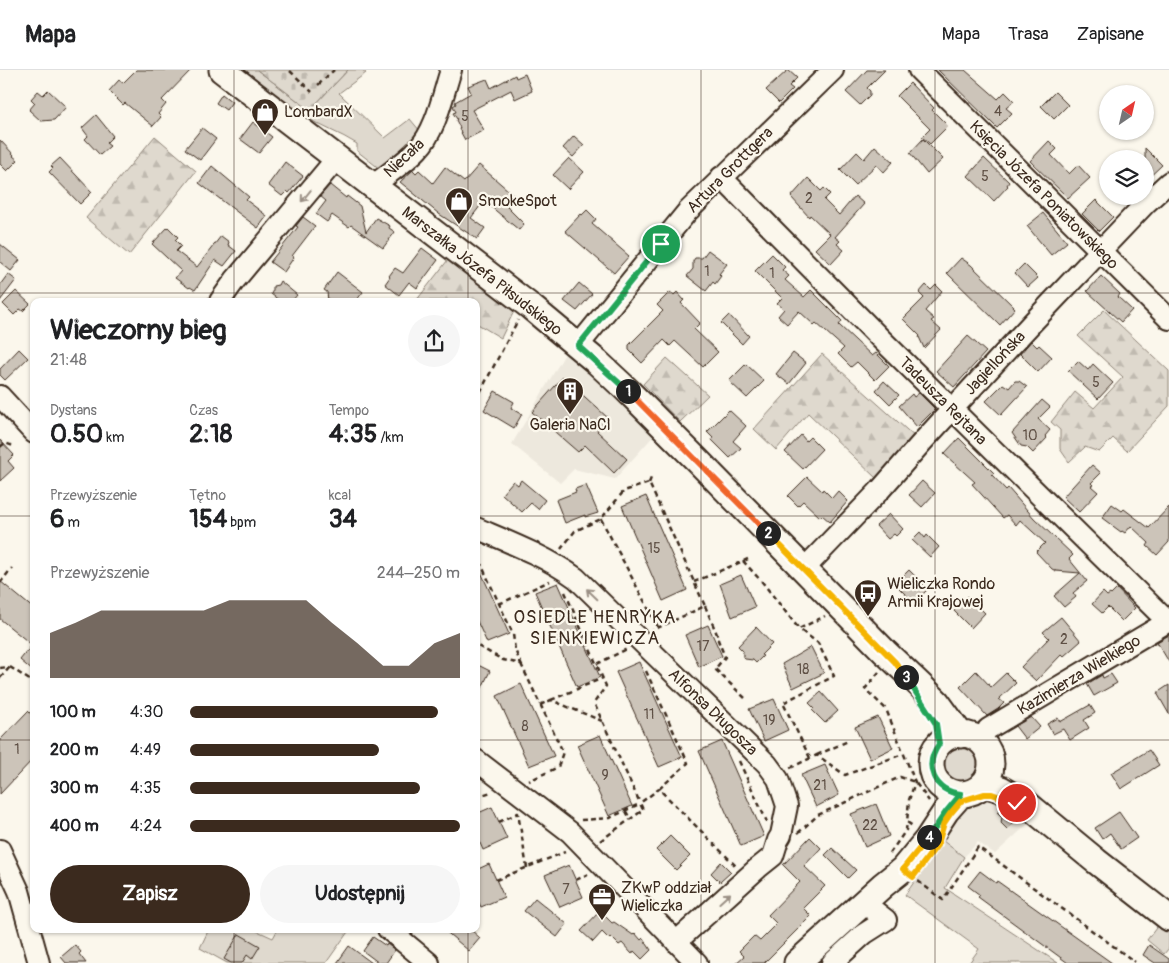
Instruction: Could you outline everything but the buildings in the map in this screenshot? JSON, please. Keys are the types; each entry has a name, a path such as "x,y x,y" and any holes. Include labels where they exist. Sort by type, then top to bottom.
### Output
{"main road":[{"name":"Marszałka Józefa Piłsudskiego","path":"222,70 531,307 627,390 804,569 887,666 929,710 936,724 939,744"},
{"name":"Marszałka Józefa Piłsudskiego","path":"887,666 933,697 961,735"},
{"path":"797,963 863,902 892,869 921,832 935,804 943,794 969,793 987,775 989,756 979,741 970,736 961,735 945,739 934,750 931,766 932,773 943,794"},
{"path":"987,775 1034,797 1057,818 1078,846 1169,918"}],"street":[{"name":"Niecała","path":"373,186 419,149 428,135 438,112 451,70"},
{"name":"Artura Grottgera","path":"578,346 687,212 832,70"},
{"name":"Księcia Józefa Poniatowskiego","path":"919,70 1169,319"},
{"path":"222,298 336,158"},
{"name":"Tadeusza Rejtana","path":"721,178 1168,622"},
{"name":"Jagiellońska","path":"804,569 880,490 1012,345 1145,204 1169,182"},
{"path":"0,396 30,429"},
{"name":"Alfonsa Długosza","path":"480,530 533,552 576,578 636,642 767,764 775,774 788,806 781,835 773,856 676,942"},
{"name":"Kazimierza Wielkiego","path":"988,729 1168,622"},
{"path":"480,763 567,830 697,963"},
{"path":"0,850 19,890 30,930"},
{"path":"832,963 864,934 886,920 863,902"},
{"path":"31,933 39,963"},
{"path":"393,933 429,963"}],"path":[{"path":"290,70 312,92"},
{"path":"318,85 334,70"},
{"path":"480,392 518,318"},
{"path":"0,447 5,443 13,446"},
{"path":"651,478 649,483 719,639 725,657 715,669 746,699"},
{"path":"499,604 553,580 575,531 601,519 624,492 649,483"},
{"path":"601,519 658,627"},
{"path":"694,582 748,559"},
{"path":"480,562 513,634 521,664 563,752 562,760 558,767 524,783"},
{"path":"743,562 763,583 799,629 818,643 834,676 783,703 810,758"},
{"path":"0,583 12,568"},
{"path":"557,568 604,678 606,686 594,703 638,804 643,810 597,844"},
{"path":"597,664 658,627 705,606"},
{"path":"799,629 832,612"},
{"path":"480,647 503,660 521,664"},
{"path":"887,666 865,689 886,709 916,782 909,800 906,830 892,869 943,900 978,847 1135,962"},
{"path":"0,668 10,667 30,680"},
{"path":"0,678 10,667"},
{"path":"567,830 576,821 610,818 626,811 658,789 688,763 645,668"},
{"path":"540,705 604,678"},
{"path":"551,700 602,721"},
{"path":"775,774 848,741"},
{"path":"817,755 845,775 904,754"},
{"path":"739,760 772,832 778,840"},
{"path":"818,815 900,778 916,782 943,794"},
{"path":"658,789 748,877"},
{"path":"480,796 491,792"},
{"path":"626,811 630,819"},
{"path":"499,822 518,813 527,868"},
{"path":"907,822 914,828"},
{"path":"496,880 565,852"},
{"path":"576,880 588,874"}],"shaded area":[{"path":"569,347 657,432 615,479 574,469 560,483 512,444"},
{"path":"986,795 1009,801 1031,821 995,854 978,842 964,857 943,841 961,806"}],"green space":[{"path":"245,70 257,70 310,110 348,70 362,70 366,73 339,93 385,138 410,119 420,131 414,145 380,169 357,151 357,144 304,116"},
{"path":"257,70 348,70 310,110"},
{"path":"155,136 196,171 129,255 86,218"},
{"path":"451,256 517,305 501,338 480,325 480,298 418,298"},
{"path":"1104,310 1169,371 1169,406 1127,451 1113,438 1099,452 1085,447 1069,462 1060,449 1060,430 1051,422 1075,392 1094,408 1123,377 1078,336"},
{"path":"822,354 916,438 877,479 808,413 776,450 754,429"},
{"path":"667,358 708,395 680,422 643,384"},
{"path":"960,746 973,752 979,765 973,778 960,784 947,778 941,765 947,752"},
{"path":"943,841 964,857 945,888 1058,963 969,963 979,949 905,895"},
{"path":"1159,924 1169,932 1169,948 1164,954 1147,940"},
{"path":"207,933 262,933 273,938 276,933 347,933 326,963 227,963 200,948"}],"place":[{"name":"LombardX","path":"265,136"},
{"name":"SmokeSpot","path":"459,225"},
{"name":"Galeria NaCl","path":"570,415"},
{"name":"Wieliczka Rondo Armii Krajowej","path":"868,617"},
{"name":"ZKwP oddział Wieliczka","path":"602,921"}],"district":[{"name":"OSIEDLE HENRYKA SIENKIEWICZA","path":"595,627"}],"route":[{"path":"661,244 578,346 627,390 895,662 929,710 936,724 939,744 934,750 932,758 932,773 940,786 953,793 961,794 946,812 928,840 903,869 913,877 930,857 938,844 944,823 961,801 984,794 992,794 1008,798 1017,803"}]}
